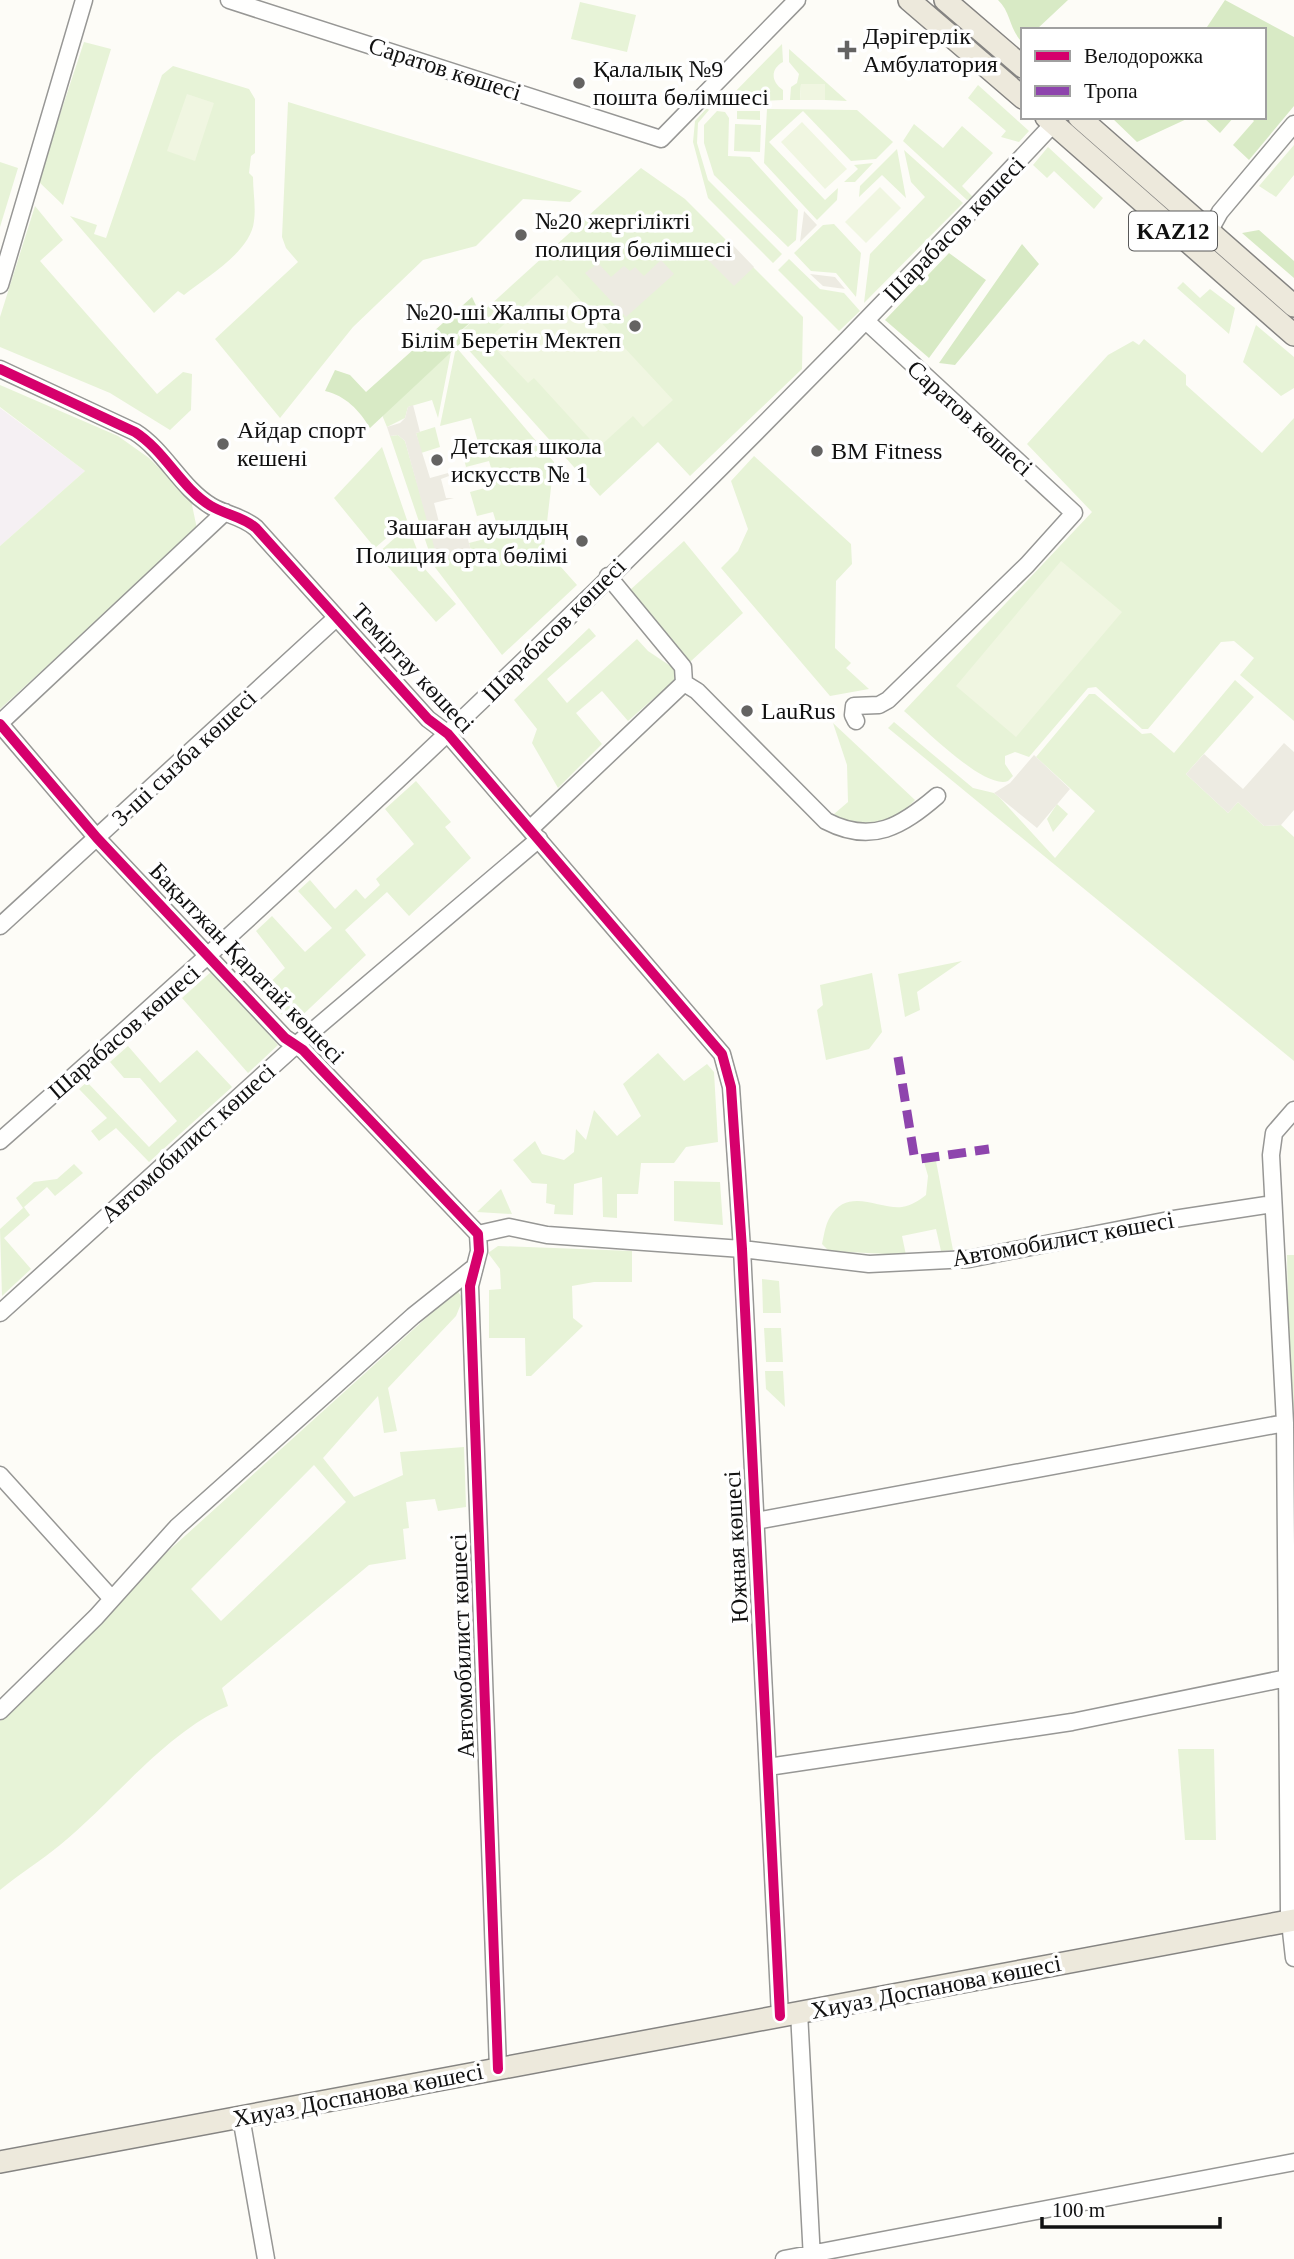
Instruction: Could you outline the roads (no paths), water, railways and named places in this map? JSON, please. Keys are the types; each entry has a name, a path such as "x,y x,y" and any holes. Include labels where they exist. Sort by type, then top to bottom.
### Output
{"main road":[{"path":"909,0 1021,96"},
{"path":"945,0 1021,64"},
{"name":"KAZ12","path":"1081,119 1294,306"},
{"name":"KAZ12","path":"1049,120 1294,335"},
{"name":"Хиуаз Доспанова көшесі","path":"0,2162 1292,1920"}],"street":[{"path":"0,285 84,0"},
{"name":"Саратов көшесі","path":"229,0 661,139 797,0"},
{"name":"Шарабасов көшесі","path":"0,1141 211,956 448,734 866,321 1049,120"},
{"path":"1197,252 1220,212 1294,124"},
{"name":"Саратов көшесі","path":"856,721 853,715 854,706 879,705 888,700 1027,565 1074,513 866,321"},
{"name":"Теміртау көшесі","path":"0,369 145,439 205,501 247,520 256,528 428,719 448,734 535,834 717,1048 730,1076"},
{"path":"0,724 225,512"},
{"path":"608,576 683,667 684,683 697,691 815,812 847,832 859,834 893,826 909,818 937,796"},
{"name":"3-ші сызба көшесі","path":"0,926 337,618"},
{"name":"Автомобилист көшесі","path":"0,1313 296,1045 535,834 684,683"},
{"name":"Бақытжан Қаратай көшесі","path":"0,724 97,838 475,1229"},
{"name":"Южная көшесі","path":"730,1076 742,1249 768,1767 812,2257"},
{"path":"1294,1110 1278,1125 1272,1142 1284,1423 1294,1958"},
{"name":"Автомобилист көшесі","path":"498,2069 472,1269 479,1249 475,1229 509,1227 547,1235 742,1249 869,1264 969,1259 1174,1219 1273,1204"},
{"path":"0,1711 112,1599 177,1527 414,1315 472,1269"},
{"path":"756,1521 1284,1423"},
{"path":"0,1475 112,1599"},
{"path":"768,1767 1072,1722 1287,1678"},
{"path":"241,2117 266,2259"},
{"path":"784,2259 812,2257 1294,2162"}],"place":[{"name":"Дәрігерлік Амбулатория","path":"847,50"},
{"name":"Қалалық №9 пошта бөлімшесі","path":"579,83"},
{"name":"№20 жергілікті полиция бөлімшесі","path":"521,235"},
{"name":"№20-ші Жалпы Орта Білім Беретін Мектеп","path":"635,326"},
{"name":"Айдар спорт кешені","path":"223,444"},
{"name":"BM Fitness","path":"817,451"},
{"name":"Детская школа искусств № 1","path":"437,460"},
{"name":"Зашаған ауылдың Полиция орта бөлімі","path":"582,541"},
{"name":"LauRus","path":"747,711"}]}
